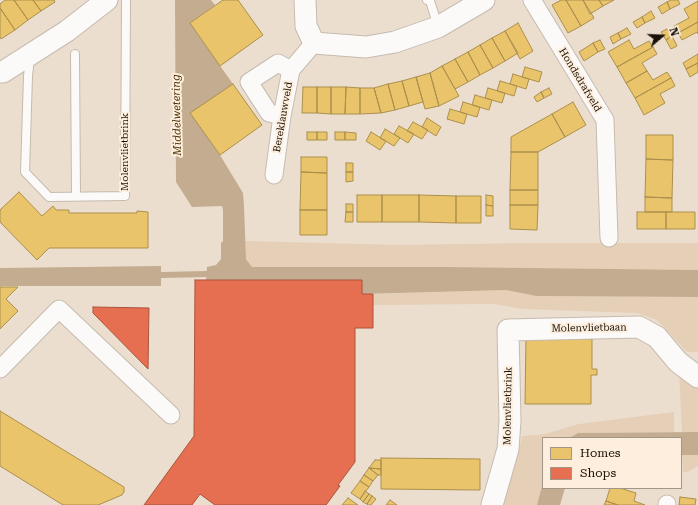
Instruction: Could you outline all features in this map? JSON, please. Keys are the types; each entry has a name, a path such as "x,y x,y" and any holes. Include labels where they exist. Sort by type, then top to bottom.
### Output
{"street":[{"path":"0,72 3,72 66,30 107,0"},
{"path":"305,0 306,26 314,43 366,47 394,42 438,27 484,0"},
{"name":"Hondsdrafveld","path":"532,0 605,120 609,238"},
{"name":"Bereklauwveld","path":"274,175 282,116 291,70 314,43"},
{"path":"282,116 269,113 249,82 278,63 291,70"},
{"path":"0,369 59,309 171,415"},
{"name":"Molenvlietbaan","path":"508,330 639,327 657,337 678,362 698,377"},
{"name":"Molenvlietbrink","path":"492,505 508,449 510,421 508,330"}],"lane":[{"name":"Molenvlietbrink","path":"30,54 25,172 49,196 125,196 126,0"},
{"path":"428,0 430,1 438,27"},
{"path":"74,54 76,196"}],"shaded area":[{"path":"245,241 402,245 698,243 698,270 448,267 252,267 246,259"},
{"path":"506,290 536,296 698,297 698,352 687,352 657,320 637,313 523,309 494,304 373,305 373,294"},
{"path":"679,371 698,384 698,432 682,432"},
{"path":"674,412 674,432 578,433 571,437 542,437 542,486 537,505 503,505 515,459 517,459 522,436 545,434 579,424"},
{"path":"682,455 698,455 698,466 687,472 683,472"}],"water":[{"name":"Middelwetering","path":"175,0 211,0 215,5 190,23 233,84 191,114 220,155 243,193 246,259 252,267 448,267 698,270 698,297 536,296 506,290 362,294 362,280 206,280 207,267 216,265 221,259 221,243 223,241 223,210 222,206 192,207 176,182"},
{"path":"161,266 161,286 0,286 0,268"},
{"path":"698,432 698,455 682,455 682,437 571,437 578,433"},
{"path":"542,486 542,489 565,489 560,505 537,505"}],"building: Homes":[{"path":"5,0 14,0 28,20 15,30 0,8 0,4"},
{"path":"14,0 33,0 41,11 28,20"},
{"path":"33,0 54,0 55,2 41,11"},
{"path":"223,0 238,0 263,35 220,66 190,23"},
{"path":"561,0 566,0 581,26 568,33 552,5"},
{"path":"566,0 583,0 594,18 581,26"},
{"path":"583,0 599,0 603,6 590,14"},
{"path":"599,0 614,0 603,6"},
{"path":"671,0 678,0 680,4 670,9 667,2"},
{"path":"698,1 698,22 678,33 674,26 689,18 684,9"},
{"path":"667,2 670,9 662,14 658,7"},
{"path":"0,8 15,30 1,39 0,37"},
{"path":"651,11 655,18 645,23 642,17"},
{"path":"642,17 645,23 637,28 633,22"},
{"path":"698,22 698,34 697,32 682,40 678,33"},
{"path":"518,23 533,51 520,59 505,31"},
{"path":"627,28 631,34 621,39 618,33"},
{"path":"667,29 672,36 666,40 661,32"},
{"path":"505,31 518,53 505,61 492,38"},
{"path":"618,33 621,39 613,44 610,37"},
{"path":"672,36 677,46 671,49 666,40"},
{"path":"492,38 505,61 493,68 480,45"},
{"path":"600,40 605,49 598,52 593,43"},
{"path":"629,40 634,49 649,41 653,47 617,67 608,52"},
{"path":"593,43 598,52 584,61 579,52"},
{"path":"480,45 493,68 480,75 468,52"},
{"path":"653,47 657,54 642,63 647,71 626,83 617,67"},
{"path":"468,52 480,75 468,82 455,59"},
{"path":"698,54 698,63 686,69 683,63"},
{"path":"455,59 468,82 455,89 442,66"},
{"path":"698,63 698,72 690,77 686,69"},
{"path":"442,66 459,96 439,106 430,73"},
{"path":"525,67 542,72 539,82 522,77"},
{"path":"647,71 653,80 667,72 671,78 635,98 626,83"},
{"path":"430,73 439,106 425,109 416,77"},
{"path":"513,74 529,79 526,89 510,84"},
{"path":"416,77 423,102 409,106 402,81"},
{"path":"671,78 675,86 660,94 665,103 644,115 635,98"},
{"path":"402,81 409,106 395,110 388,84"},
{"path":"500,81 517,86 514,96 497,91"},
{"path":"233,84 262,125 220,155 190,113"},
{"path":"388,84 395,110 381,113 374,88"},
{"path":"303,87 317,87 317,113 302,113"},
{"path":"317,87 331,87 331,114 317,113"},
{"path":"331,87 346,87 345,114 331,114"},
{"path":"346,87 360,88 360,114 345,114"},
{"path":"360,88 374,88 381,113 360,114"},
{"path":"488,88 505,93 502,103 485,98"},
{"path":"549,88 552,94 544,98 541,92"},
{"path":"541,92 544,98 537,102 534,97"},
{"path":"475,95 492,100 489,110 472,105"},
{"path":"463,102 480,107 477,117 460,112"},
{"path":"573,102 586,125 565,137 552,114"},
{"path":"450,109 467,114 464,124 447,119"},
{"path":"552,114 565,137 538,152 511,152 511,137"},
{"path":"427,118 441,127 436,136 422,127"},
{"path":"413,122 428,130 422,139 407,131"},
{"path":"399,126 414,134 408,143 394,134"},
{"path":"385,129 400,138 394,146 380,138"},
{"path":"307,132 317,132 317,140 307,140"},
{"path":"317,132 327,132 327,140 317,140"},
{"path":"335,132 345,132 345,140 335,140"},
{"path":"345,132 356,133 356,140 345,140"},
{"path":"371,132 386,141 380,150 366,141"},
{"path":"646,135 673,135 673,160 646,159"},
{"path":"511,152 538,152 538,190 510,190"},
{"path":"301,157 327,157 327,173 301,172"},
{"path":"646,159 673,160 672,198 645,197"},
{"path":"346,163 353,163 353,172 346,172"},
{"path":"301,172 327,173 327,210 300,210"},
{"path":"346,172 353,172 353,181 346,182"},
{"path":"510,190 538,190 538,205 510,205"},
{"path":"19,192 42,216 53,206 56,210 69,210 69,213 148,212 148,248 49,248 37,260 0,222 0,210"},
{"path":"357,195 382,195 382,222 357,222"},
{"path":"382,195 419,195 419,222 382,222"},
{"path":"419,195 456,196 456,223 419,222"},
{"path":"486,195 493,196 493,206 486,205"},
{"path":"456,196 481,196 481,223 456,223"},
{"path":"645,197 672,198 672,212 645,212"},
{"path":"346,204 353,204 353,212 346,212"},
{"path":"486,205 493,206 493,216 486,216"},
{"path":"510,205 538,205 537,230 510,229"},
{"path":"300,210 327,210 327,235 300,235"},
{"path":"346,212 353,212 353,222 345,222"},
{"path":"637,212 666,212 666,229 637,229"},
{"path":"666,212 695,212 695,229 666,229"},
{"path":"0,287 18,287 6,299 18,311 0,329"},
{"path":"526,338 592,339 592,369 597,369 597,375 591,375 591,404 525,404"},
{"path":"0,411 124,487 124,492 122,495 98,505 63,505 0,466"},
{"path":"381,458 480,459 480,490 381,489"},
{"path":"375,460 381,460 381,469 369,468"},
{"path":"369,468 381,469 381,475 378,475"},
{"path":"369,468 378,475 373,481 364,475"},
{"path":"364,475 373,481 369,487 360,481"},
{"path":"360,481 369,487 360,499 351,493"},
{"path":"610,489 623,489 636,493 634,501 645,505 618,505 606,501"},
{"path":"365,491 369,494 363,502 360,499"},
{"path":"369,494 372,496 367,504 363,502"},
{"path":"372,496 376,499 371,505 368,505 367,504"},
{"path":"680,497 696,499 695,505 679,505"},
{"path":"348,498 358,505 342,505"},
{"path":"390,500 397,505 386,505"},
{"path":"606,501 618,505 604,505"}],"building: Shops":[{"path":"195,280 362,280 362,294 373,294 373,328 355,328 355,462 338,485 340,486 326,505 215,505 200,494 192,505 144,505 194,436"},
{"path":"93,307 149,308 148,369 93,313"}],"waterway":[{"path":"161,275 207,274"}]}
